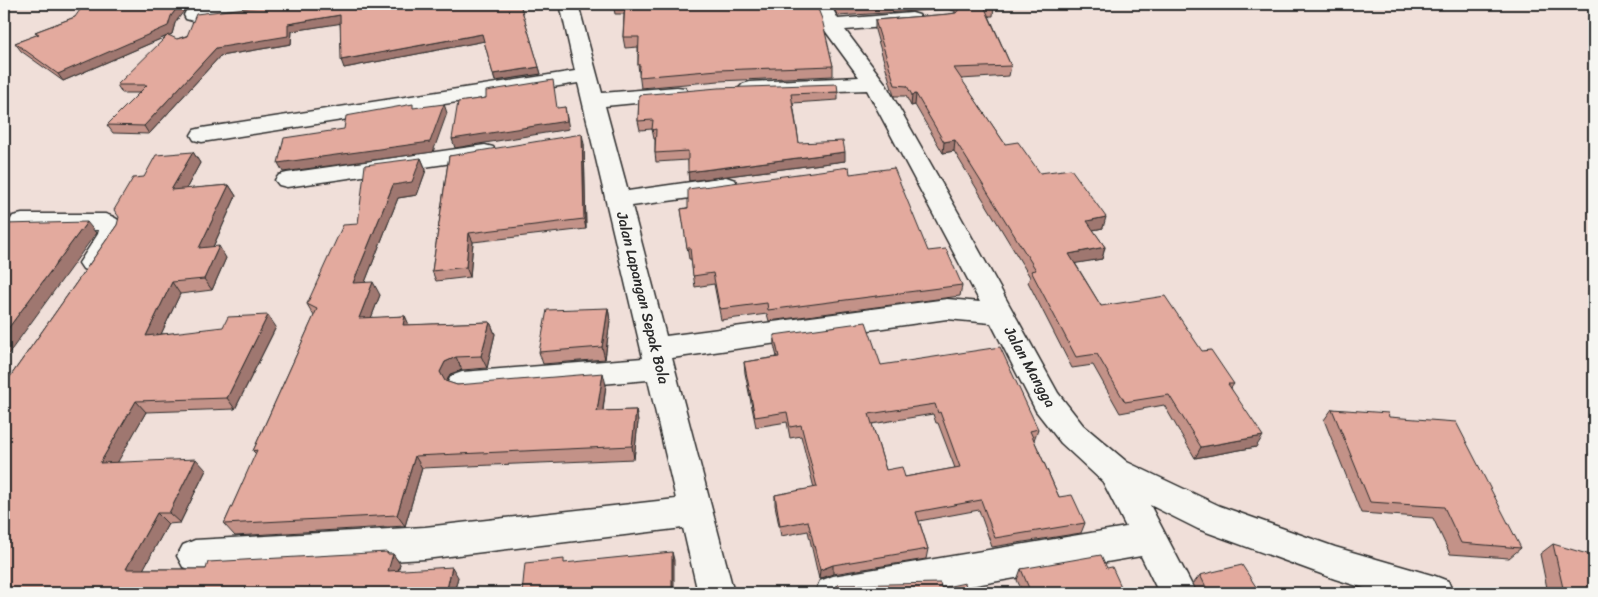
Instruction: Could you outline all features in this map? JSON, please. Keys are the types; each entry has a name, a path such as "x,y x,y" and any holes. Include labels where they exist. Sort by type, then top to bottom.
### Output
{"street":[{"path":"192,17 278,4"},
{"name":"Jalan Lapangan Sepak Bola","path":"569,4 591,88 593,134 618,200 716,593"},
{"path":"826,14 930,18"},
{"name":"Jalan Mangga","path":"826,14 874,83 931,183 1047,402 1072,434 1115,472 1210,518 1335,563 1435,593"},
{"path":"729,89 874,83"},
{"path":"202,135 361,112 486,90 591,88 700,91"},
{"path":"287,180 417,163 507,148"},
{"path":"618,200 748,181"},
{"path":"22,222 92,221 105,222 112,228 111,235 106,244 78,284"},
{"path":"462,384 658,359 947,309 1000,314"},
{"path":"1115,472 1178,593"},
{"path":"195,556 425,543 695,512"},
{"path":"833,593 1150,539"}],"building":[{"path":"84,4 180,4 171,16 168,26 58,74 15,43 39,34 35,32 75,17"},
{"path":"278,4 520,4 539,67 493,74 482,34 341,60 340,15 288,24 288,36 216,48 144,126 107,125 147,85 117,85 168,35 177,39 187,36 196,14"},
{"path":"625,4 816,4 822,19 833,66 718,70 639,77 639,37 623,37"},
{"path":"958,4 994,4 994,6 984,6 1011,66 954,68 1005,144 1018,142 1040,173 1071,169 1106,217 1087,221 1105,247 1069,254 1101,306 1165,296 1202,351 1211,350 1234,384 1228,384 1263,436 1201,447 1169,395 1125,402 1097,354 1076,357 1031,271 1036,270 955,140 944,142 916,94 912,95 907,86 895,85 875,20 956,13 960,8"},
{"path":"553,80 557,108 565,107 567,121 452,139 458,102 486,98 486,91"},
{"path":"837,84 838,92 791,94 799,143 843,141 845,152 688,172 688,151 655,153 656,129 652,130 653,120 638,121 639,95 718,88"},
{"path":"413,104 413,108 444,104 430,142 278,163 284,138 344,129 346,116"},
{"path":"582,134 584,219 469,233 466,267 432,271 449,156"},
{"path":"193,152 171,190 229,185 199,248 219,246 204,279 172,282 146,336 223,327 228,317 268,315 227,398 136,401 100,463 196,459 169,513 157,513 126,569 206,569 208,562 387,552 387,554 393,554 388,571 452,567 446,593 4,593 4,384 117,225 119,217 114,210 133,178 144,177 156,155"},
{"path":"421,158 412,182 393,185 353,283 373,282 359,318 405,316 403,325 490,322 481,356 456,357 445,362 440,372 445,381 457,385 603,373 597,411 636,410 632,446 415,456 397,515 224,524 257,450 253,451 317,309 307,304 343,225 358,224 365,165"},
{"path":"849,167 850,174 894,168 928,251 946,249 962,285 768,310 767,303 720,309 713,273 693,276 690,248 687,248 681,209 688,208 688,189"},
{"path":"87,222 4,334 4,224"},
{"path":"608,308 602,347 539,352 547,310"},
{"path":"866,322 881,365 1000,347 1038,429 1030,431 1059,497 1072,495 1085,523 995,538 981,500 916,512 928,549 833,565 820,570 808,521 780,526 775,495 817,487 801,425 790,427 787,412 755,417 744,362 779,357 774,335","holes":["935,404 938,413 940,412 960,467 905,477 902,467 886,470 869,414"]},
{"path":"1332,409 1388,413 1389,417 1456,422 1521,548 1461,543 1444,507 1370,502"},
{"path":"1553,544 1594,556 1594,593 1581,593 1563,588"},
{"path":"672,552 672,593 522,593 525,563 564,559 564,563"},
{"path":"1101,555 1107,568 1112,567 1124,593 1031,593 1021,569"},
{"path":"1242,565 1260,593 1209,593 1200,575"},
{"path":"940,583 941,588 965,583 968,593 839,593 837,585"}]}
